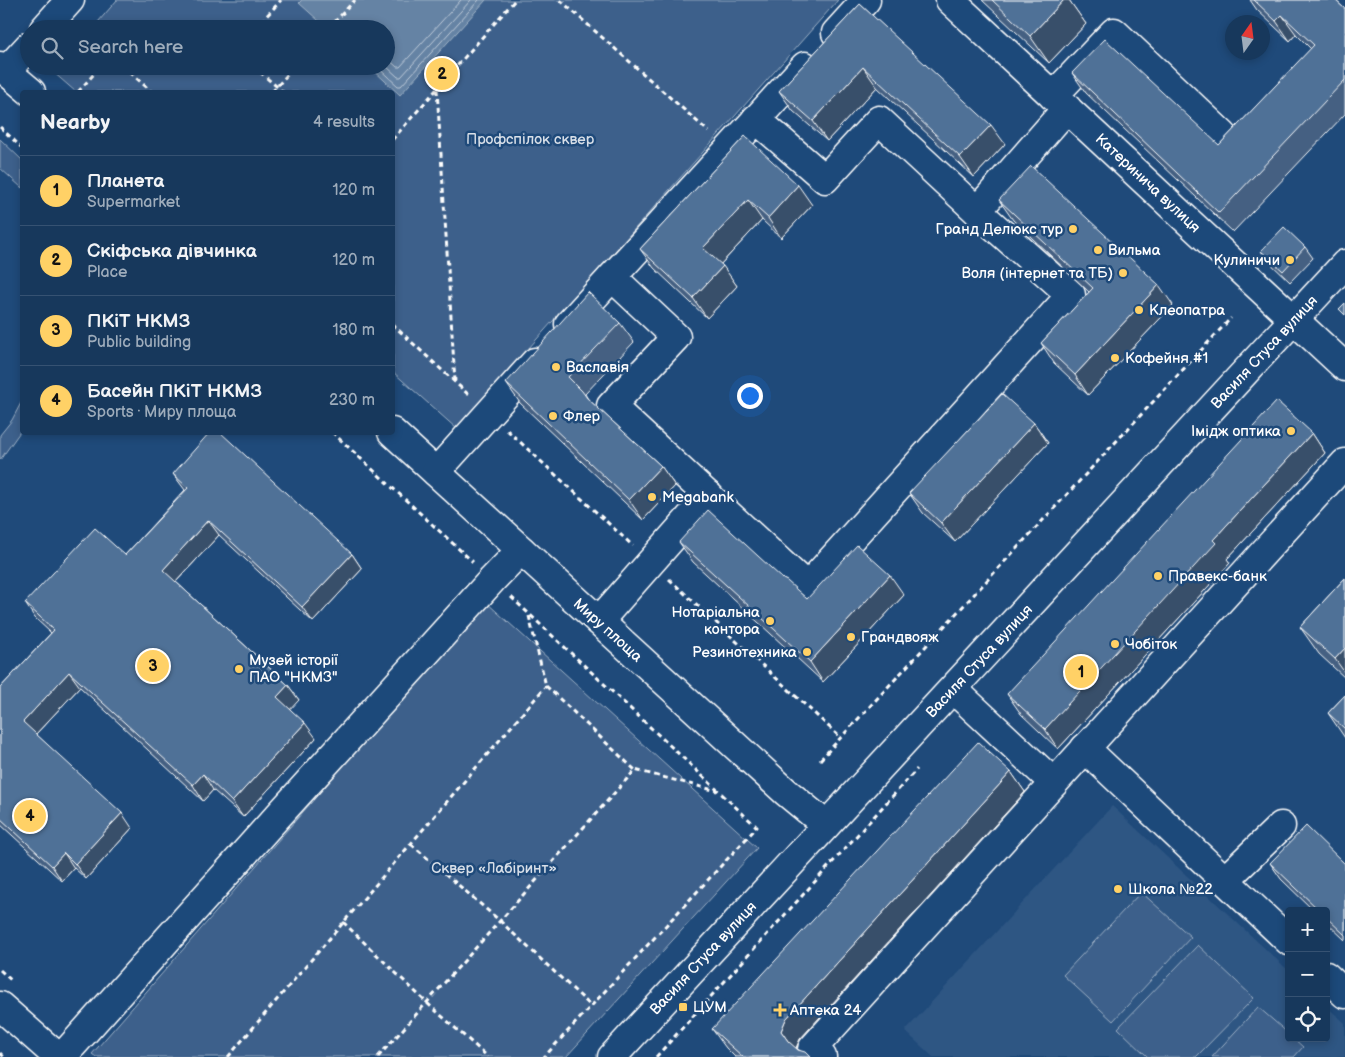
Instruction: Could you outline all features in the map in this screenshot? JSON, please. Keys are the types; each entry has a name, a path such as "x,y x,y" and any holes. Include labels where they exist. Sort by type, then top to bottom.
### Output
{"street":[{"path":"52,20 70,0"},
{"path":"436,472 866,0"},
{"name":"Катеринича вулиця","path":"950,0 1345,367"},
{"path":"978,212 1114,32 1223,135"},
{"path":"20,54 3,68 29,90"},
{"path":"612,278 676,337 611,406 807,587 1071,295 879,120 825,179 756,119"},
{"name":"Василя Стуса вулиця","path":"612,1057 1345,264"},
{"name":"Миру площа","path":"395,435 786,792 826,825"},
{"path":"822,1057 812,1049 1345,463"},
{"path":"600,622 709,496"},
{"path":"62,1057 274,820 521,550"},
{"path":"953,689 1054,783"},
{"path":"1085,748 1285,937"},
{"path":"1225,880 1281,826"},
{"path":"1330,980 1345,994"},
{"path":"0,1006 58,1057"}],"path":[{"path":"263,20 281,0"},
{"path":"336,20 355,0"},
{"path":"395,137 514,0"},
{"path":"560,0 729,149"},
{"path":"80,90 93,75"},
{"path":"133,75 150,90"},
{"path":"263,75 281,90"},
{"path":"274,90 287,75"},
{"path":"437,89 455,383"},
{"path":"0,127 20,146"},
{"path":"820,760 1232,318"},
{"path":"395,327 841,738"},
{"path":"335,435 756,827 544,1057"},
{"path":"528,614 546,686 635,770 719,791"},
{"path":"228,1057 546,686"},
{"path":"378,1057 635,770"},
{"path":"411,844 500,921 591,1006"},
{"path":"343,922 427,1003 488,1057"},
{"path":"0,1053 4,1057"}],"shaded area":[{"name":"Школа №22","path":"1112,806 1285,967 1285,1042 1330,1042 1330,1010 1345,1023 1345,1057 933,1057 905,1031"}],"green space":[{"name":"Профспілок сквер","path":"117,0 838,0 457,429 395,374 395,90 74,90 56,75 395,75 395,20 100,20"},
{"path":"0,139 20,158 20,186 0,168"},
{"path":"20,405 20,432 0,460 0,435 12,420"},
{"name":"Сквер «Лабіринт»","path":"486,602 757,848 566,1057 96,1057 92,1054"},
{"path":"1141,892 1191,937 1113,1021 1063,975"},
{"path":"1198,945 1254,998 1196,1057 1148,1057 1118,1028"},
{"path":"1258,1007 1285,1031 1285,1042 1297,1042 1303,1047 1294,1057 1212,1057"}],"water":[{"path":"302,0 486,0 400,95 379,75 395,75 395,20 318,20 299,3"}],"building":[{"path":"992,0 1064,0 1030,36"},
{"path":"1254,0 1335,0 1345,9 1345,80 1219,213 1072,73 1105,39 1219,145 1314,45 1282,15 1276,21"},
{"path":"860,4 991,125 960,157 863,67 813,121 779,91"},
{"path":"745,136 798,185 768,218 748,200 703,248 723,266 693,298 640,249"},
{"path":"1031,166 1159,285 1075,375 1041,343 1093,288 999,200"},
{"path":"1284,227 1305,247 1283,271 1261,251"},
{"path":"588,292 620,323 568,377 587,398 661,466 629,500 506,383"},
{"path":"1345,303 1345,315 1339,309"},
{"path":"1002,394 1034,423 941,523 909,493"},
{"path":"1277,401 1312,433 1213,540 1216,543 1045,729 1007,694"},
{"path":"207,435 223,435 352,554 302,607 208,520 163,570 288,685 277,697 305,723 232,802 203,774 193,785 69,672 23,722 122,813 75,864 64,853 52,866 0,818 0,688 54,630 25,603 95,528 125,555 188,488 173,474"},
{"path":"708,510 807,599 857,545 890,575 810,662 679,542"},
{"path":"1345,578 1345,648 1335,659 1300,627"},
{"path":"1345,695 1345,729 1328,713"},
{"path":"978,742 1011,772 786,1019 781,1031 798,1050 805,1052 810,1057 743,1057 712,1029"},
{"path":"1306,826 1345,864 1345,935 1330,921 1330,907 1316,907 1270,863"}],"place":[{"name":"Скіфська дівчинка","path":"442,74"},
{"name":"Гранд Делюкс тур","path":"1073,229"},
{"name":"Вильма","path":"1098,250"},
{"name":"Кулиничи","path":"1290,260"},
{"name":"Воля (інтернет та ТБ)","path":"1123,273"},
{"name":"Клеопатра","path":"1139,310"},
{"name":"Кофейня #1","path":"1115,358"},
{"name":"Ваславія","path":"556,367"},
{"name":"Флер","path":"553,416"},
{"name":"Імідж оптика","path":"1291,431"},
{"name":"Megabank","path":"652,497"},
{"name":"Правекс-банк","path":"1158,576"},
{"name":"Нотаріальна контора","path":"770,621"},
{"name":"Грандвояж","path":"851,637"},
{"name":"Чобіток","path":"1115,644"},
{"name":"Резинотехника","path":"807,652"},
{"name":"ПКіТ НКМЗ","path":"153,666"},
{"name":"Музей історії ПАО \"НКМЗ\"","path":"239,669"},
{"name":"Планета","path":"1081,672"},
{"name":"Басейн ПКіТ НКМЗ","path":"30,816"},
{"name":"Школа №22","path":"1118,889"},
{"name":"ЦУМ","path":"683,1007"},
{"name":"Аптека 24","path":"780,1010"}]}
